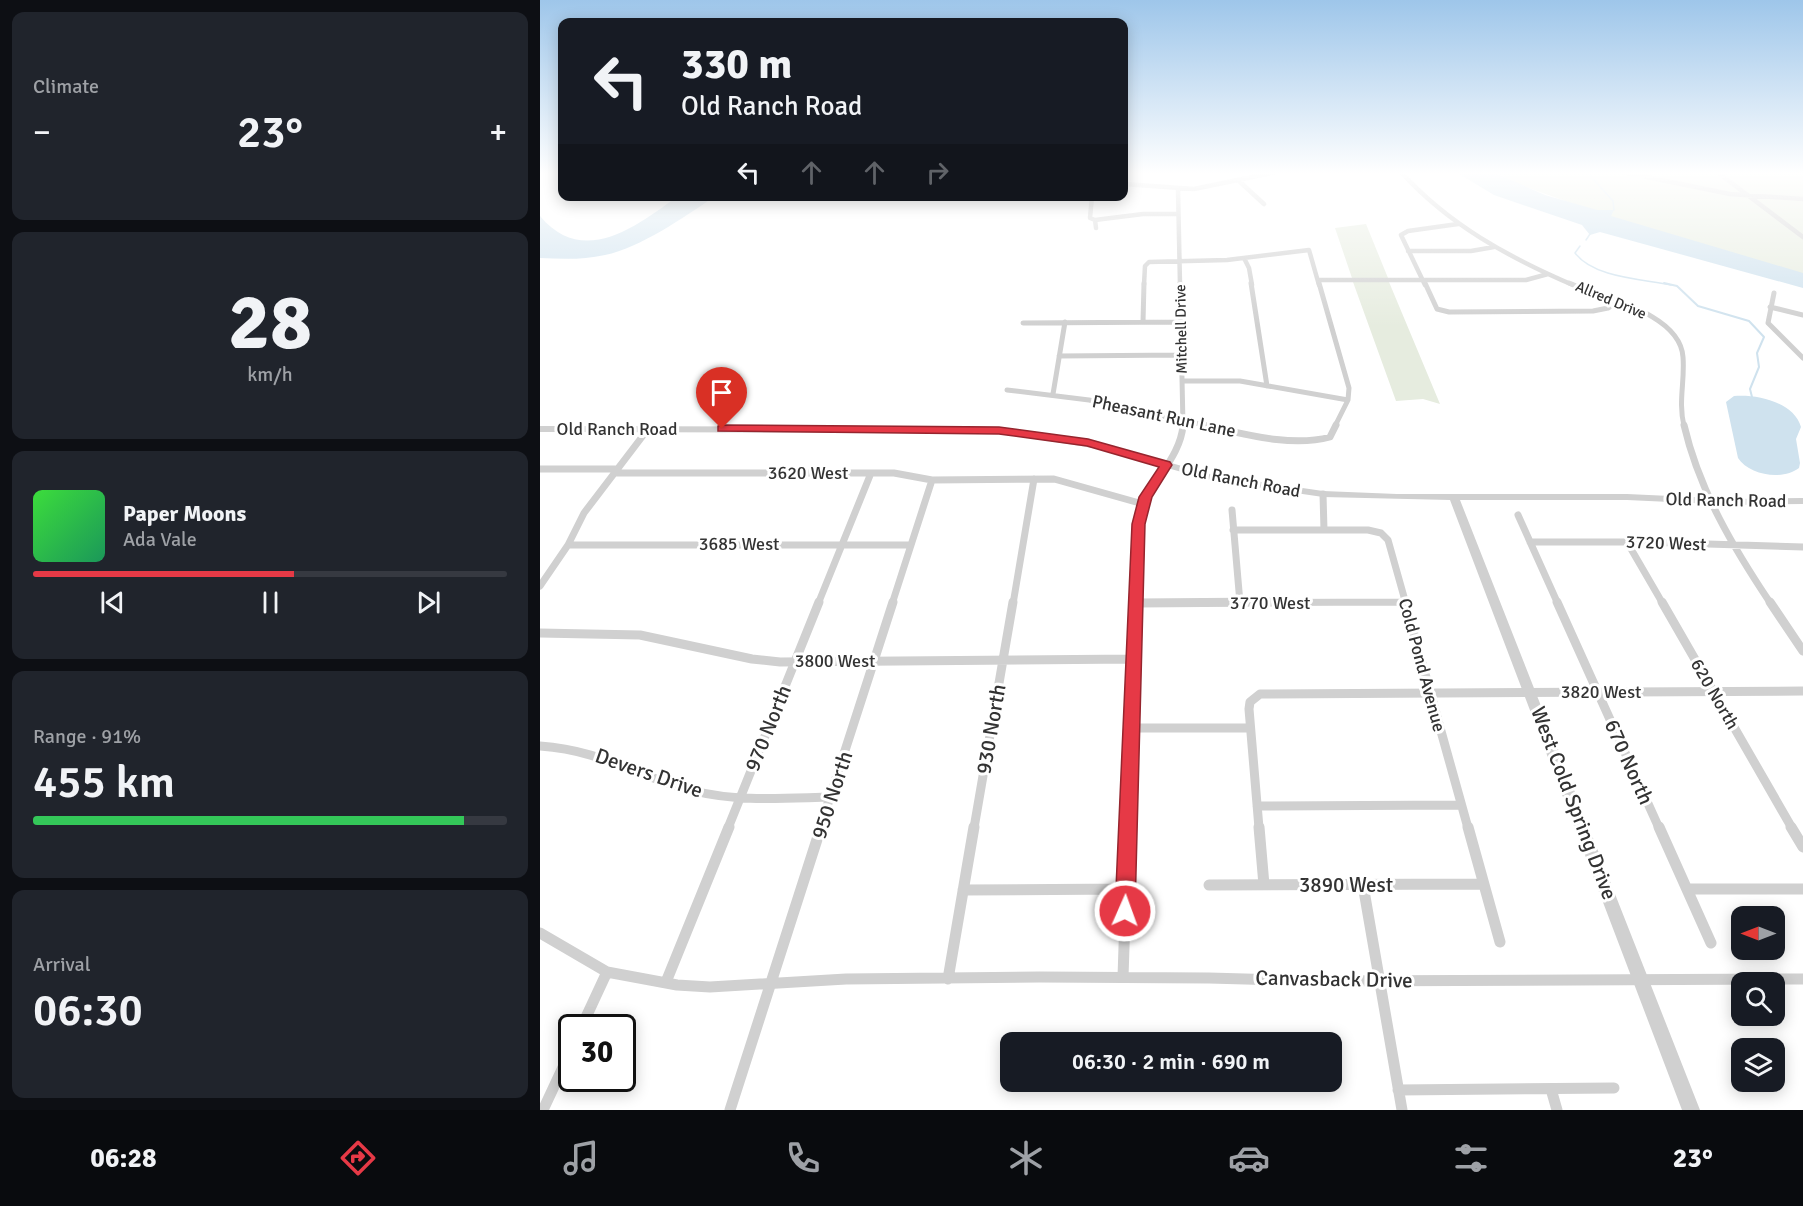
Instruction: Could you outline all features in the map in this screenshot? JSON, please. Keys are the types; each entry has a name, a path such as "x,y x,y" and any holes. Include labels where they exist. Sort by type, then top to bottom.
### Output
{"street":[{"path":"1095,224 1096,228"},
{"name":"Mitchell Drive","path":"1143,504 1181,439 1183,420 1178,224"},
{"name":"Allred Drive","path":"1458,224 1494,247 1548,274 1618,302 1661,323 1677,338 1683,348 1684,357 1680,400 1682,418 1692,452 1734,546 1758,587 1803,651"},
{"path":"1458,224 1404,233 1401,237 1434,307 1439,311 1593,311 1608,308 1618,302"},
{"path":"1785,224 1803,237"},
{"path":"1408,251 1471,251 1494,247"},
{"path":"1143,322 1145,266 1149,262 1244,258 1300,249 1309,250 1348,382 1348,400 1240,381 1182,381"},
{"path":"1244,258 1249,268 1267,386"},
{"path":"1319,280 1526,280 1548,274"},
{"path":"1774,293 1768,323 1803,358"},
{"path":"1770,307 1803,315"},
{"path":"1023,322 1181,322"},
{"path":"1053,394 1065,322"},
{"path":"1059,356 1182,355"},
{"name":"Pheasant Run Lane","path":"1007,390 1053,394 1108,403 1283,439 1321,442 1330,437 1348,400"},
{"name":"Old Ranch Road","path":"540,429 999,430 1076,440 1214,478 1323,494 1627,497 1713,502 1803,501"},
{"path":"540,586 568,545 578,522 648,429"},
{"name":"3620 West","path":"540,469 894,473 932,480 1034,479 1071,482 1143,504"},
{"name":"970 North","path":"666,982 871,473"},
{"name":"930 North","path":"948,979 1034,479"},
{"name":"950 North","path":"730,1110 932,480"},
{"path":"1323,494 1324,530"},
{"name":"West Cold Spring Drive","path":"1454,497 1532,693 1691,1110"},
{"path":"1123,977 1139,524 1143,504"},
{"path":"1232,510 1240,603"},
{"name":"670 North","path":"1518,515 1712,944"},
{"name":"Cold Pond Avenue","path":"1233,530 1368,530 1385,535 1500,942"},
{"name":"3720 West","path":"1530,542 1803,547"},
{"name":"620 North","path":"1627,542 1803,847"},
{"name":"3685 West","path":"568,545 911,545"},
{"name":"3770 West","path":"1136,603 1405,602"},
{"name":"3800 West","path":"540,633 640,635 752,659 795,661 1134,660"},
{"name":"3820 West","path":"1250,728 1250,702 1255,697 1266,694 1803,692"},
{"path":"1131,728 1250,728 1264,885"},
{"name":"Devers Drive","path":"540,746 593,752 692,790 741,797 831,797"},
{"path":"1257,806 1461,805"},
{"name":"3890 West","path":"1209,885 1483,884"},
{"path":"1363,885 1402,1110"},
{"path":"963,890 1126,889"},
{"path":"1687,890 1803,889"},
{"path":"540,934 607,972 588,1014"},
{"name":"Canvasback Drive","path":"607,972 688,986 771,985 865,979 1123,977 1380,980 1803,979"},
{"path":"543,1110 558,1078"},
{"path":"1398,1090 1614,1088"},
{"path":"1551,1089 1557,1110"}],"shaded area":[{"path":"1366,224 1388,278 1352,278 1335,228"},
{"path":"1632,224 1803,224 1803,275"},
{"path":"1353,282 1389,282 1440,404 1423,399 1396,401"}],"water":[{"path":"540,224 549,224 557,231 574,239 592,240 610,237 637,224 673,224 633,246 597,257 540,258"},
{"path":"1578,224 1637,224 1803,273 1803,288 1600,232 1590,235"},
{"path":"1734,396 1763,398 1774,401 1791,411 1801,427 1796,439 1799,468 1792,472 1775,475 1758,472 1743,464 1738,458 1726,402"}],"waterway":[{"path":"1586,240 1592,231"},
{"path":"1580,246 1575,253 1594,268 1619,276 1671,285"},
{"path":"1664,283 1677,286 1698,306 1749,321 1764,337 1757,353 1759,367 1750,389 1752,397"}],"route":[{"path":"722,429 999,430 1088,443 1141,456 1166,465 1146,497 1139,524 1125,911"}]}
